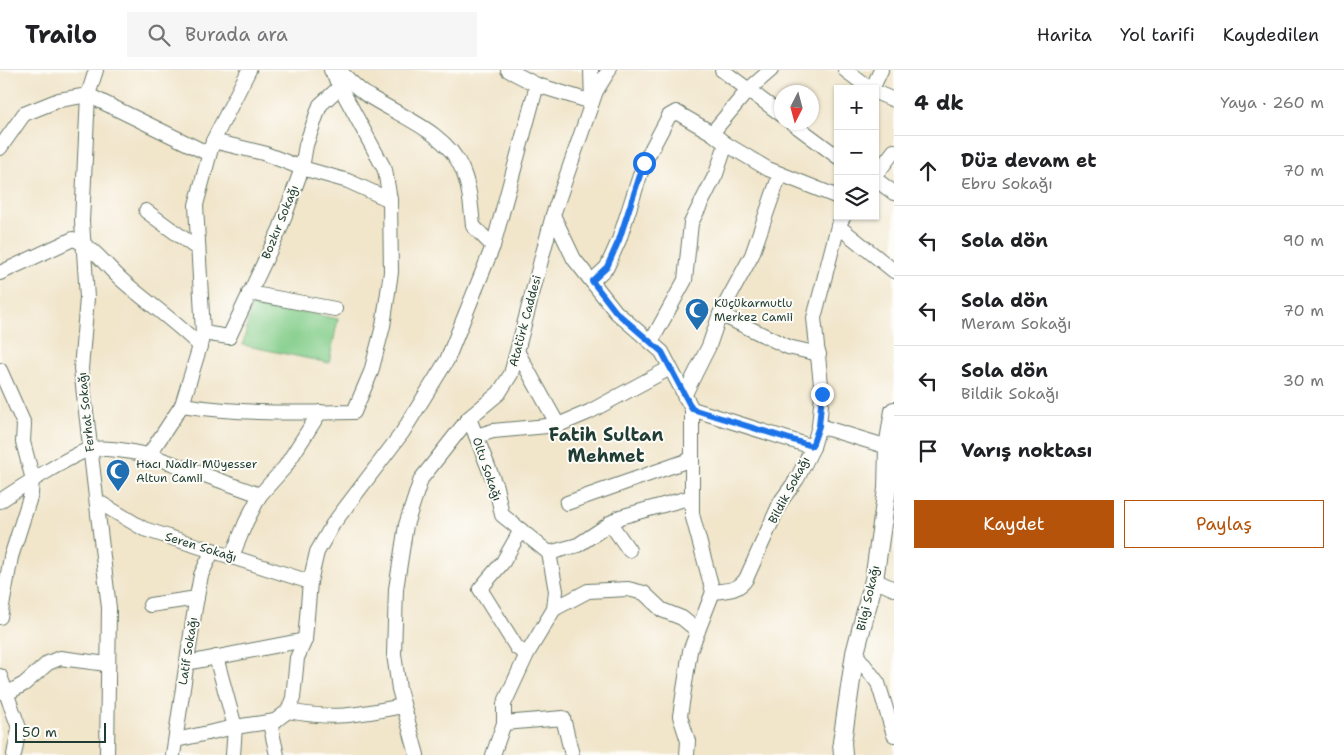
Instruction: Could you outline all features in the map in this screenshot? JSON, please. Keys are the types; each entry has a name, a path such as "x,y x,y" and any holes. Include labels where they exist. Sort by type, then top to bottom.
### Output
{"street":[{"name":"Ferhat Sokağı","path":"96,70 88,95 82,221 87,298 81,369 109,608 107,755"},
{"path":"149,455 182,405 202,339 196,205 211,148 249,70"},
{"path":"182,405 209,409 354,412 371,372 383,326 391,272 390,200 385,170 331,70"},
{"path":"338,70 365,94 432,134 453,152 462,169 470,195 473,226 493,246"},
{"path":"508,70 537,85 592,102 591,70"},
{"name":"Atatürk Caddesi","path":"417,755 398,689 394,654 394,614 406,525 421,479 469,418 499,393 511,374 518,354 553,215 592,102 609,70"},
{"path":"722,70 774,110"},
{"path":"712,132 748,90 771,70"},
{"path":"845,70 866,85"},
{"path":"873,85 880,70"},
{"path":"277,755 271,728 275,721 288,711 293,698 297,658 305,640 310,582 317,552 333,524 402,433 447,360 493,246 537,85"},
{"name":"Bozkır Sokağı","path":"202,339 230,337 280,229 302,168 306,145 320,105 340,87"},
{"path":"879,94 894,100"},
{"path":"0,148 24,114 59,100 88,95 211,148 263,153 302,168 348,181 390,200"},
{"path":"592,281 607,267 619,240 644,163 669,116 676,112 712,132 726,144 780,174 834,196"},
{"path":"802,130 834,154"},
{"path":"651,342 686,280 692,223 716,174 726,144"},
{"path":"877,175 894,151"},
{"path":"684,396 709,346 720,314 752,255 780,174"},
{"path":"879,181 894,193"},
{"path":"146,211 198,249"},
{"path":"553,215 574,259 616,312 662,352 692,409 692,514 713,592 690,652 680,716 688,740 687,755"},
{"path":"841,221 894,271"},
{"name":"Bildik Sokağı","path":"713,592 734,590 741,586 746,579 781,501 796,479 812,446 819,426 822,394 814,318 841,221"},
{"path":"0,273 73,239 84,243 111,271 182,328 202,339"},
{"path":"249,293 335,309"},
{"path":"720,314 788,348 819,354"},
{"path":"518,354 558,425"},
{"path":"476,436 493,431 558,425 590,412 670,368"},
{"path":"0,370 24,424 23,442 31,483 31,494 11,557 0,617"},
{"path":"692,409 812,446"},
{"name":"Bilgi Sokağı","path":"843,755 842,742 855,653 874,580 890,490 888,447 894,411"},
{"path":"232,556 260,495 285,467 320,412"},
{"name":"Oltu Sokağı","path":"469,418 496,487 502,515 549,553"},
{"path":"819,426 888,447"},
{"path":"0,501 70,458 89,450 110,448 149,455 260,495"},
{"path":"567,503 692,459"},
{"path":"493,755 504,723 504,704 527,654 554,609 556,591 549,553 578,545 620,517 692,497"},
{"name":"Seren Sokağı","path":"97,501 144,529 310,582"},
{"path":"610,523 629,550"},
{"path":"521,530 503,562 480,589 516,648 527,654"},
{"name":"Latif Sokağı","path":"174,755 201,575 213,550"},
{"path":"874,580 894,589"},
{"path":"554,609 588,591 628,589 644,593 662,610 682,618 698,631"},
{"path":"150,606 197,598"},
{"path":"187,663 305,640"},
{"path":"855,653 878,683 894,735"},
{"path":"216,657 235,726 233,755"},
{"path":"6,694 24,684 48,663 60,658 107,664"},
{"path":"0,676 19,728 14,755"},
{"path":"288,711 321,717 351,716 403,706"},
{"path":"504,723 562,718 572,755"},
{"path":"176,740 235,726 275,721"}],"green space":[{"path":"252,302 338,319 329,363 243,345"}],"place":[{"name":"Küçükarmutlu Merkez Camii","path":"697,331"},
{"name":"Hacı Nadir Müyesser Altun Camii","path":"118,492"}],"district":[{"name":"Fatih Sultan Mehmet","path":"606,445"}],"route":[{"path":"644,163 619,240 607,267 592,281 616,312 662,352 692,409 812,446 819,426 822,394"}]}
